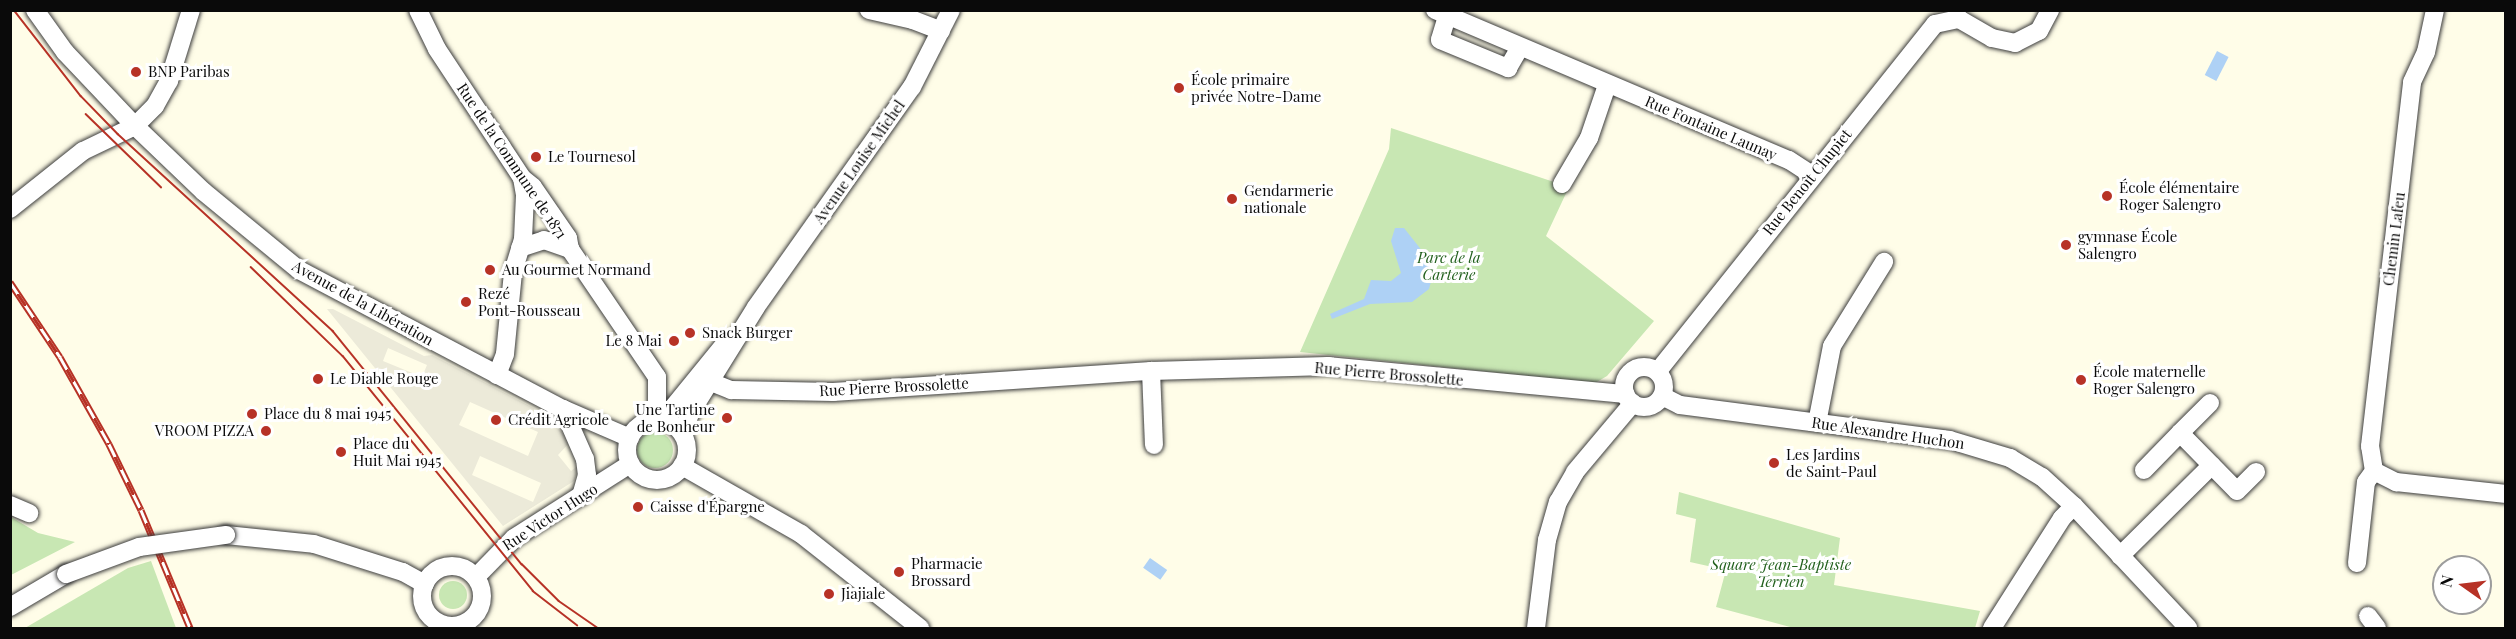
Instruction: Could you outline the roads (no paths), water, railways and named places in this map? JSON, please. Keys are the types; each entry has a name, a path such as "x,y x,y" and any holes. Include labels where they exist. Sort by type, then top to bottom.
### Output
{"street":[{"name":"Avenue de la Libération","path":"35,10 65,52 135,126 204,192 298,270 563,409 630,438"},
{"path":"10,209 83,151 135,126 165,89 192,10"},
{"name":"Rue de la Commune de 1871","path":"418,10 437,49 522,178 533,188 561,229 570,249 657,377"},
{"path":"869,10 912,20 941,31"},
{"name":"Avenue Louise Michel","path":"659,421 756,307 890,121 951,10"},
{"path":"1963,15 1992,38 2015,43 2039,31 2050,10"},
{"name":"Chemin Lafeu","path":"2357,563 2366,482 2373,471 2370,446 2412,82 2426,52 2435,10"},
{"name":"Rue Fontaine Launay","path":"1520,47 1508,68 1440,40 1444,12 1608,85 1789,160 1812,174"},
{"name":"Rue Benoît Chupiet","path":"1658,371 1812,174 1930,30 1949,19 1963,15"},
{"path":"1562,184 1590,138 1608,85"},
{"path":"497,375 506,354 513,272 520,248 526,208 522,178"},
{"name":"Rue de la Commune de 1871","path":"520,248 544,240 570,249"},
{"path":"1817,423 1832,346 1884,262"},
{"name":"Avenue Louise Michel","path":"682,433 756,307"},
{"name":"Rue Pierre Brossolette","path":"711,382 731,390 833,392 1151,371 1328,366 1630,399"},
{"path":"1536,628 1547,540 1558,502 1575,472 1630,399 1630,373 1642,367 1658,371 1663,379 1662,396 1646,407 1630,399"},
{"path":"1151,371 1154,445"},
{"path":"659,421 657,377 690,387"},
{"name":"Rue Alexandre Huchon","path":"1662,396 1680,405 1981,447 2010,458 2042,477 2074,506 2188,628"},
{"path":"2144,470 2210,403"},
{"path":"563,409 585,459 587,475 581,496"},
{"path":"659,421 682,433 687,450 682,466 670,477 654,480 639,474 630,464 630,438 641,425 659,421"},
{"path":"2180,433 2237,491 2256,472"},
{"name":"Rue Victor Hugo","path":"476,577 514,538 630,464"},
{"path":"2120,556 2212,465"},
{"path":"682,466 801,534 920,628"},
{"path":"2373,471 2396,482 2505,494"},
{"path":"10,505 29,513"},
{"path":"1992,628 2062,518 2074,506"},
{"path":"10,607 66,574 139,547 226,535 314,544 403,572 425,584"},
{"path":"448,566 463,568 476,577 482,593 481,606 471,620 459,627 441,624 429,615 422,599 425,584 433,573 448,566"}],"water":[{"path":"2217,51 2229,57 2216,81 2205,75"},
{"path":"1395,228 1404,228 1427,257 1433,274 1429,289 1412,302 1370,304 1332,319 1330,314 1364,299 1371,280 1391,281 1401,273 1391,241"},
{"path":"1150,558 1167,570 1160,580 1143,568"}],"tram line":[{"path":"14,10 81,96 118,134 333,331 522,564 559,601 598,628"},
{"path":"86,114 161,187"},
{"path":"251,267 343,356 533,591 577,625"}],"railway":[{"path":"10,282 60,357 109,444 141,510 190,628"}],"place":[{"name":"BNP Paribas","path":"136,72"},
{"name":"École primaire privée Notre-Dame","path":"1179,88"},
{"name":"Le Tournesol","path":"536,157"},
{"name":"École élémentaire Roger Salengro","path":"2107,196"},
{"name":"Gendarmerie nationale","path":"1232,199"},
{"name":"gymnase École Salengro","path":"2066,245"},
{"name":"Au Gourmet Normand","path":"490,270"},
{"name":"Rezé Pont-Rousseau","path":"466,302"},
{"name":"Snack Burger","path":"690,333"},
{"name":"Le 8 Mai","path":"674,341"},
{"name":"Le Diable Rouge","path":"318,379"},
{"name":"École maternelle Roger Salengro","path":"2081,380"},
{"name":"Place du 8 mai 1945","path":"252,414"},
{"name":"Une Tartine de Bonheur","path":"727,418"},
{"name":"Crédit Agricole","path":"496,420"},
{"name":"VROOM PIZZA","path":"266,431"},
{"name":"Place du Huit Mai 1945","path":"341,452"},
{"name":"Les Jardins de Saint-Paul","path":"1774,463"},
{"name":"Caisse d'Épargne","path":"638,507"},
{"name":"Pharmacie Brossard","path":"899,572"},
{"name":"Jiajiale","path":"829,594"}],"park label":[{"name":"Parc de la Carterie","path":"1449,266"},
{"name":"Square Jean-Baptiste Terrien","path":"1781,572"}]}
